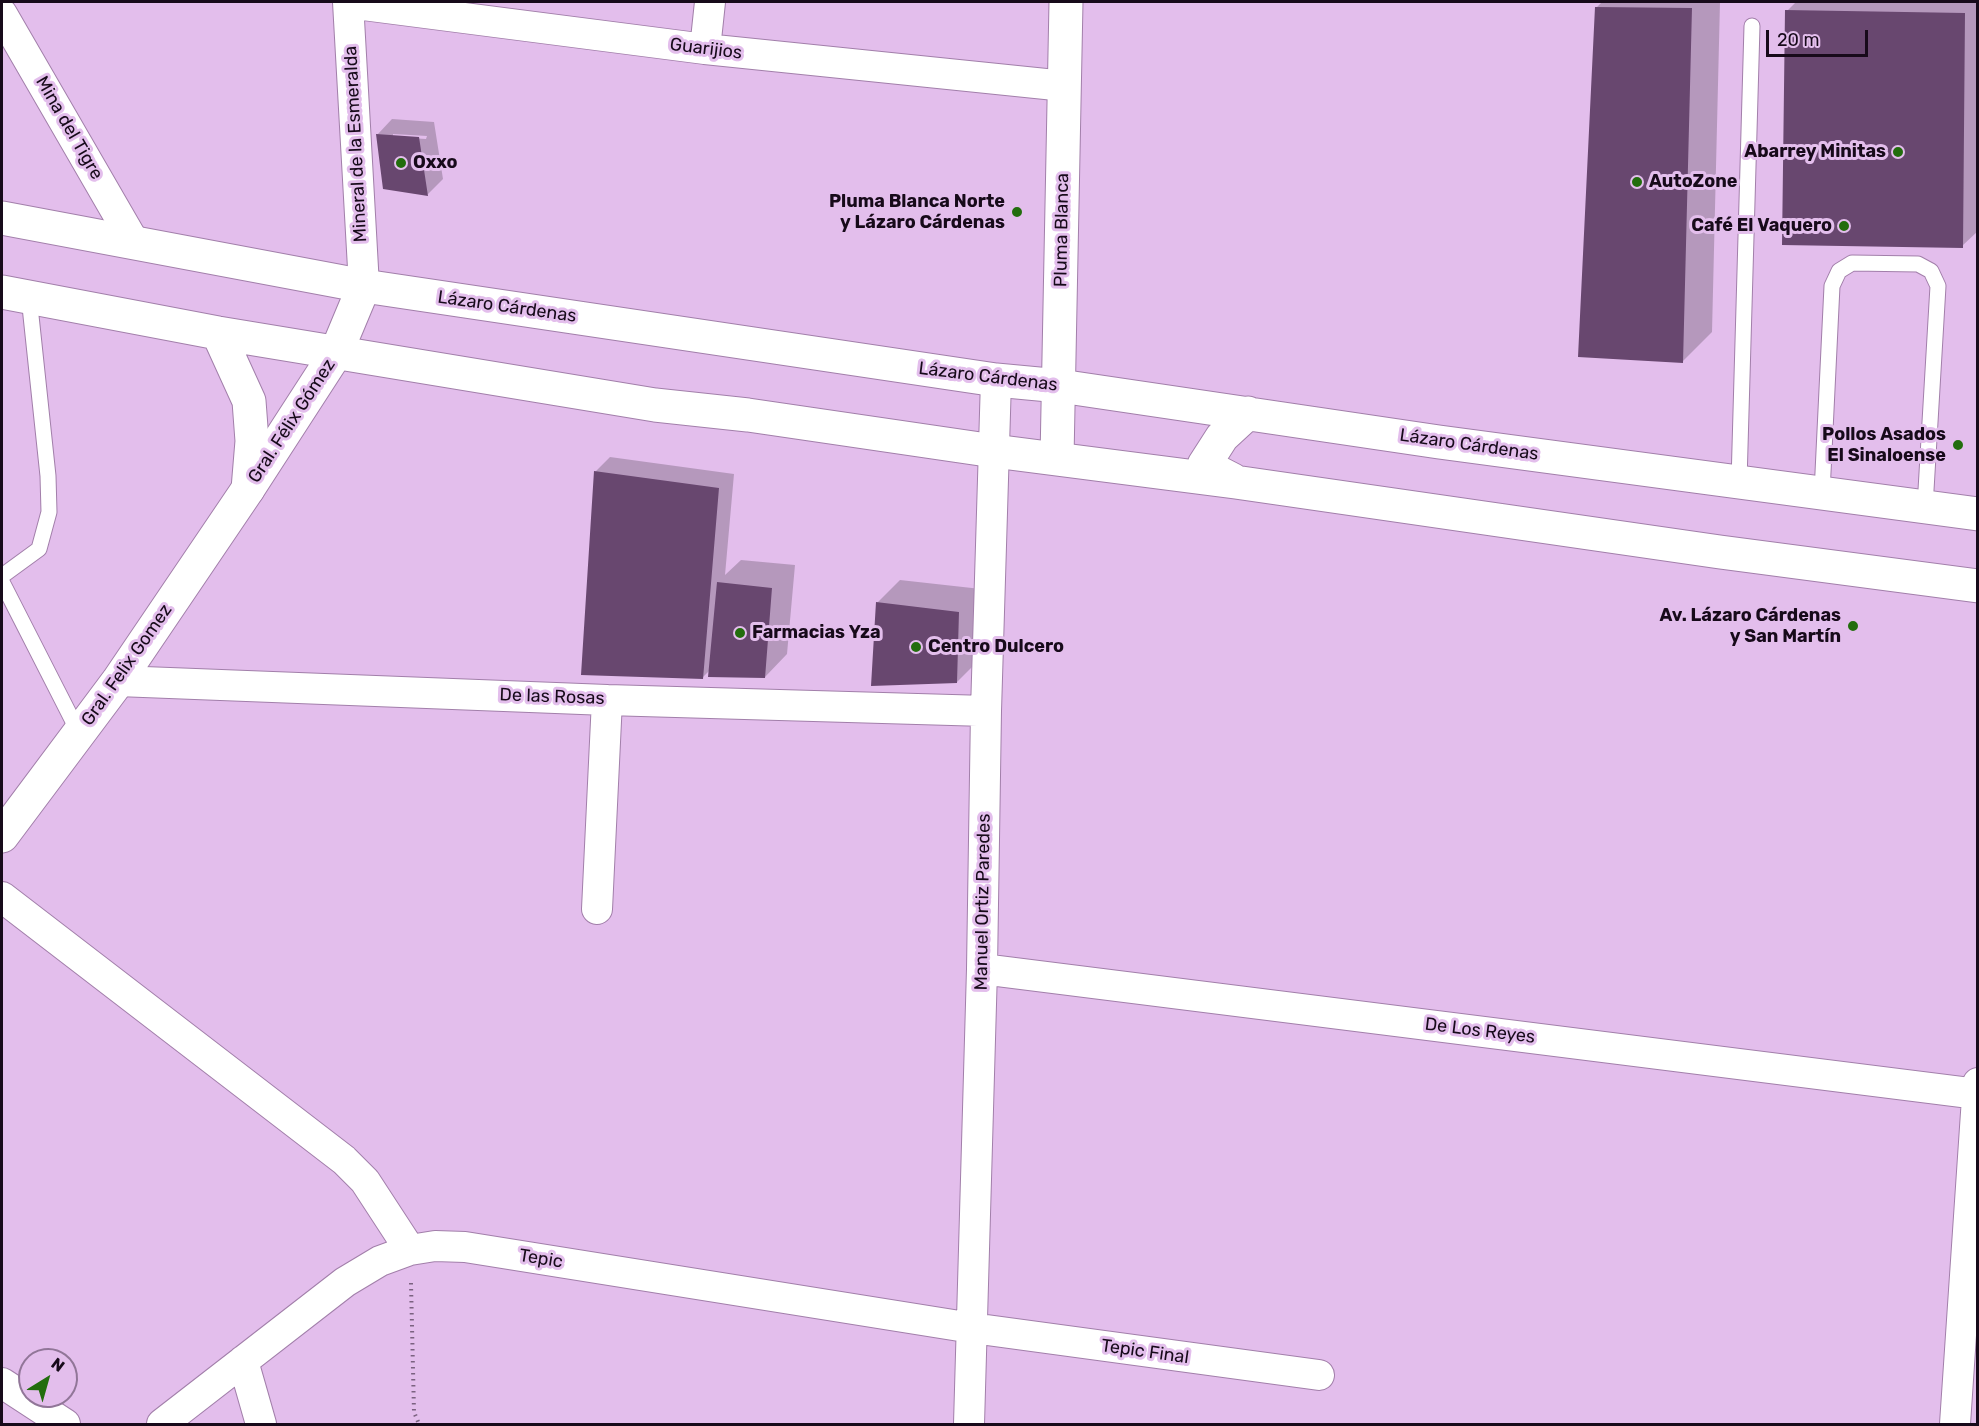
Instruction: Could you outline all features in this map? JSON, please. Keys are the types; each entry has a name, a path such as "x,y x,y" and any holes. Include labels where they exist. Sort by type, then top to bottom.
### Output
{"main road":[{"name":"Pluma Blanca","path":"1057,459 1066,2"},
{"name":"Lázaro Cárdenas","path":"2,218 364,286 996,380 1060,386 1438,442 1977,514"},
{"path":"336,353 364,286"},
{"path":"15,294 219,333 655,405 748,415 994,451 1235,482 1709,551 1977,586"},
{"path":"219,333 249,401 252,441 248,489"},
{"name":"Gral. Félix Gómez","path":"248,489 336,353"},
{"path":"1235,482 1204,465 1222,437 1248,413"},
{"name":"Gral. Felix Gomez","path":"2,836 118,681 248,489"}],"street":[{"name":"Guarijios","path":"348,2 466,10 705,49 1065,86"},
{"name":"Mineral de la Esmeralda","path":"348,2 364,286"},
{"path":"705,49 710,2"},
{"name":"Mina del Tigre","path":"2,14 135,244"},
{"name":"Manuel Ortiz Paredes","path":"969,1425 996,380"},
{"name":"De las Rosas","path":"118,681 607,700 986,711"},
{"path":"597,909 607,700"},
{"path":"2,897 344,1160 365,1181 410,1250"},
{"name":"De Los Reyes","path":"982,969 1977,1090"},
{"path":"1955,1425 1977,1090"},
{"name":"Tepic","path":"162,1425 345,1282 380,1262 410,1250 435,1246 465,1246 972,1328"},
{"name":"Tepic Final","path":"972,1328 1319,1375"},
{"path":"243,1361 261,1425"},
{"path":"2,1383 64,1425"}],"lane":[{"path":"1739,482 1752,26"},
{"path":"1822,493 1832,286 1839,271 1852,264 1918,264 1931,271 1938,286 1925,507"},
{"path":"2,576 39,549 49,512 48,476 15,294"},
{"path":"2,582 80,733"}],"path":[{"path":"410,1250 414,1412 419,1425"}],"building":[{"name":"AutoZone","path":"1595,7 1692,8 1683,363 1578,357"},
{"path":"1785,10 1965,13 1963,248 1782,245"},
{"name":"Oxxo","path":"376,134 419,137 428,196 383,189"},
{"path":"594,471 719,488 703,679 581,675"},
{"name":"Farmacias Yza","path":"717,582 772,588 765,678 708,677"},
{"name":"Centro Dulcero","path":"876,602 959,612 957,683 871,686"}],"place":[{"name":"Abarrey Minitas","path":"1898,152"},
{"name":"Oxxo","path":"401,163"},
{"name":"AutoZone","path":"1637,182"},
{"name":"Pluma Blanca Norte y Lázaro Cárdenas","path":"1017,212"},
{"name":"Café El Vaquero","path":"1844,226"},
{"name":"Pollos Asados El Sinaloense","path":"1958,445"},
{"name":"Av. Lázaro Cárdenas y San Martín","path":"1853,626"},
{"name":"Farmacias Yza","path":"740,633"},
{"name":"Centro Dulcero","path":"916,647"}]}
